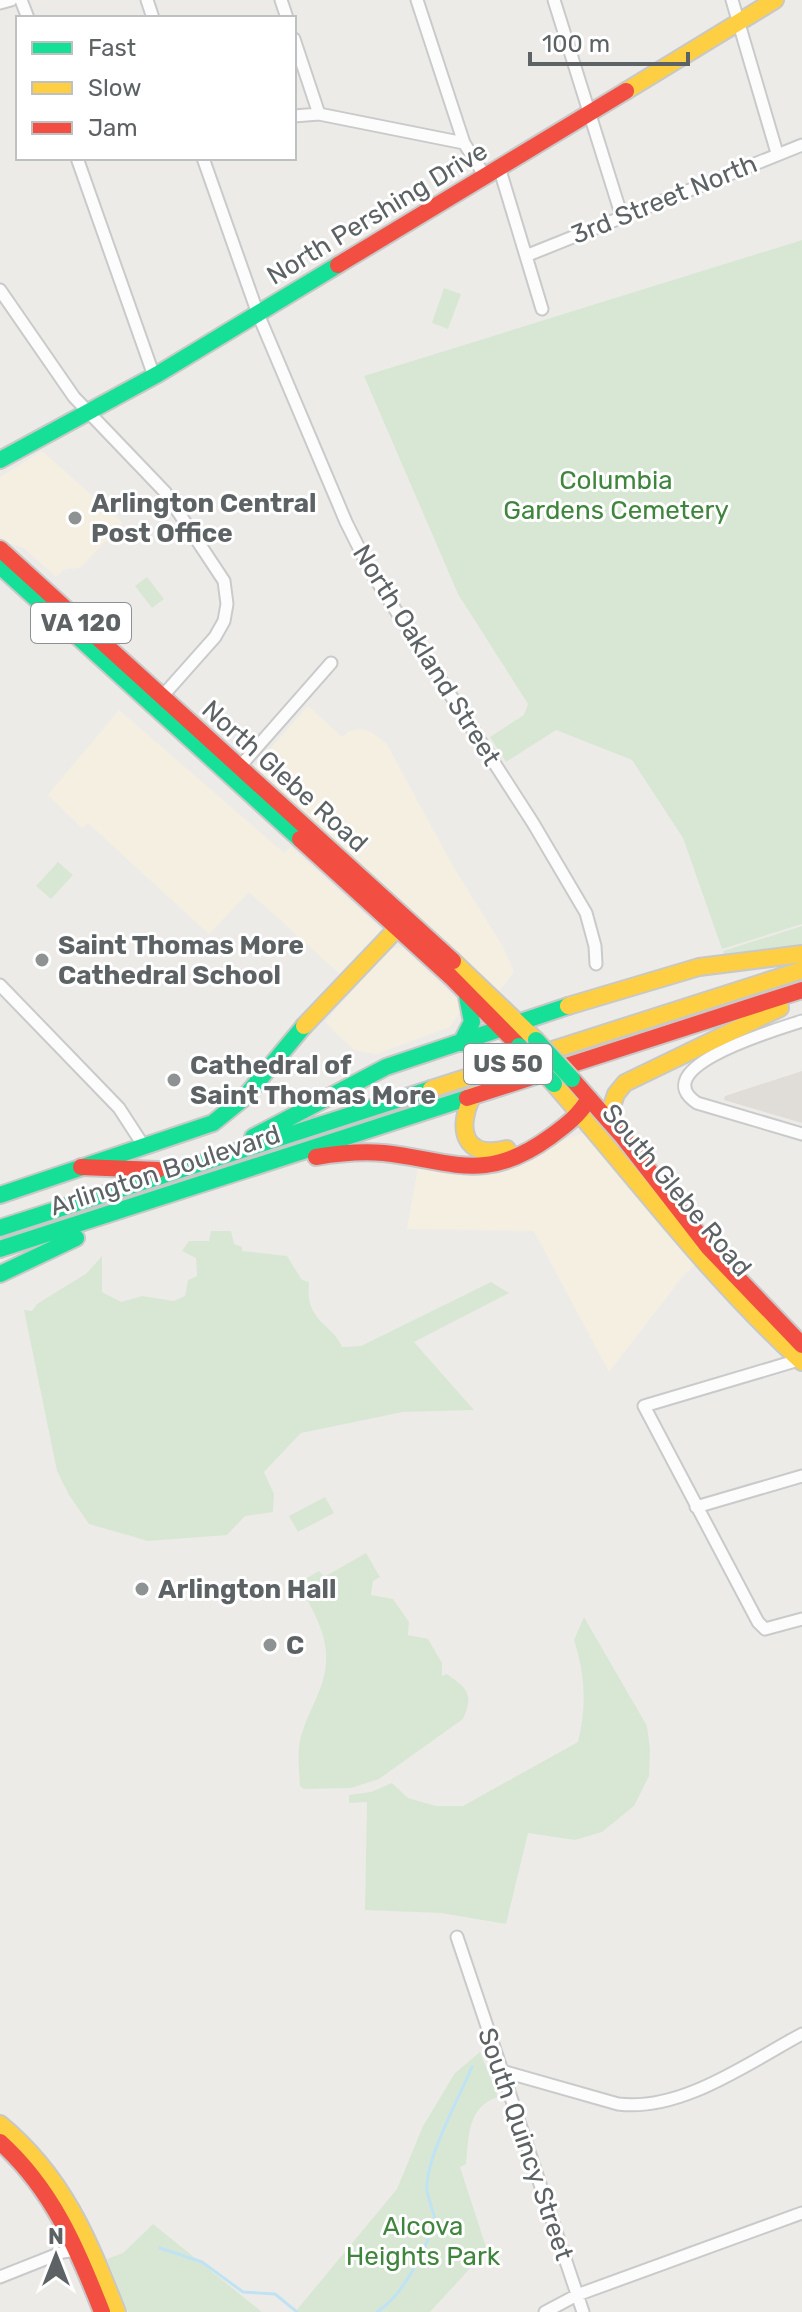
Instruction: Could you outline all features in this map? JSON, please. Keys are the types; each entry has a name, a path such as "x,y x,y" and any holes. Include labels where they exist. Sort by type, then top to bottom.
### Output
{"main road":[{"name":"North Pershing Drive","path":"1,458 154,376 775,0"},
{"name":"North Glebe Road","path":"0,549 158,701 512,1026 519,1046"},
{"name":"North Glebe Road","path":"2,573 158,701"},
{"name":"North Glebe Road","path":"401,923 466,991 536,1040"},
{"path":"0,1195 193,1131 229,1111 261,1080 301,1030 401,923"},
{"path":"214,1158 375,1072 699,967 802,954"},
{"name":"Arlington Boulevard","path":"0,1228 802,970"},
{"name":"Arlington Boulevard","path":"0,1249 802,990"},
{"path":"461,1043 472,1022 466,991"},
{"path":"608,1118 616,1094 625,1083 802,996"},
{"name":"South Glebe Road","path":"536,1040 572,1079 581,1105 608,1118 641,1173"},
{"name":"South Glebe Road","path":"519,1046 554,1084 581,1105 641,1173 767,1331 801,1357"},
{"path":"473,1095 464,1114 463,1129 469,1143 486,1153 503,1151 527,1140 581,1105"},
{"path":"229,1174 350,1152 389,1154 453,1166 488,1165 530,1150 581,1105"},
{"path":"81,1167 174,1171"},
{"path":"0,1274 54,1247 141,1212 152,1201"},
{"path":"0,1219 52,1211"},
{"path":"0,2124 34,2153 79,2219 102,2312"},
{"path":"0,2142 37,2179 84,2249 117,2312"}],"street":[{"path":"0,3 11,0"},
{"path":"417,0 464,143 492,171 528,255 542,309"},
{"path":"554,0 622,217"},
{"path":"732,0 777,153"},
{"path":"296,45 319,114"},
{"path":"296,116 319,114 464,143"},
{"name":"3rd Street North","path":"528,255 802,145"},
{"path":"78,160 154,376"},
{"name":"North Oakland Street","path":"204,160 258,314 346,522 371,572 533,823 586,913 595,946 596,964"},
{"path":"0,290 74,397 165,492 224,581 227,604 224,621 215,637 158,701"},
{"path":"235,772 331,663"},
{"path":"0,985 119,1108 145,1148"},
{"path":"802,1021 738,1044 700,1062 689,1075 686,1085 689,1096 697,1103 802,1134"},
{"path":"801,1357 644,1406 758,1622 765,1629 802,1619"},
{"path":"696,1507 802,1476"},
{"name":"South Quincy Street","path":"457,1937 583,2312"},
{"path":"502,2071 618,2104 656,2104 698,2089 802,2034"},
{"path":"545,2312 577,2295 802,2213"},
{"path":"0,2277 63,2252 84,2249"}],"shaded area":[{"path":"42,451 123,523 80,568 65,569 56,577 24,548 8,543 0,536 0,477"},
{"path":"308,706 342,737 359,729 369,731 386,743 453,866 503,947 514,972 498,992 254,767"},
{"path":"119,710 284,853 291,847 382,930 342,976 249,892 209,934 88,823 82,828 48,795"},
{"path":"402,947 464,1006 450,1027 376,1054 354,1050 325,1022 389,949"},
{"path":"802,1071 802,1123 724,1100 725,1096"},
{"path":"584,1133 695,1265 683,1276 609,1372 534,1231 407,1229 418,1168 467,1176 500,1173 543,1154 562,1140"}],"green space":[{"name":"Columbia Gardens Cemetery","path":"802,240 802,924 722,949 683,838 632,760 556,730 506,762 490,737 524,715 528,704 458,594 364,376"},
{"path":"444,288 461,294 448,329 432,323"},
{"path":"147,577 164,599 152,608 135,586"},
{"path":"58,862 73,875 51,899 36,886"},
{"path":"802,926 802,949 725,960 723,951"},
{"path":"211,1231 231,1231 234,1244 242,1247 242,1251 287,1256 302,1280 309,1282 313,1310 342,1347 361,1346 491,1282 509,1293 414,1342 474,1410 403,1412 301,1433 264,1472 274,1494 273,1512 245,1516 227,1535 148,1541 89,1524 57,1471 24,1310 32,1311 37,1304 87,1273 102,1256 102,1292 121,1302 142,1296 174,1301 185,1296 188,1280 197,1276 196,1258 182,1251 189,1241 209,1241"},
{"path":"325,1497 334,1513 298,1532 289,1516"},
{"path":"366,1553 380,1577 373,1581 371,1595 393,1599 409,1622 408,1635 428,1639 442,1663 442,1676 447,1674 467,1692 467,1710 463,1719 379,1779 351,1788 304,1789 300,1786 299,1743 322,1683 326,1653 320,1625 298,1583 319,1571 324,1577"},
{"path":"584,1617 647,1726 649,1776 634,1806 602,1832 575,1840 528,1833 506,1924 441,1913 365,1910 367,1802 349,1803 349,1795 371,1792 392,1783 408,1798 436,1806 463,1806 578,1742 584,1691 574,1640"},
{"name":"Alcova Heights Park","path":"480,2052 498,2097 480,2108 475,2115 469,2133 466,2164 460,2167 487,2250 430,2312 295,2312 397,2189 423,2126 455,2073"},
{"path":"153,2224 262,2312 128,2312 107,2259 123,2253"}],"waterway":[{"path":"377,2312 405,2283 436,2221 427,2191 431,2163 472,2067"},
{"path":"160,2248 202,2262 243,2292 275,2294 297,2312"}],"traffic: fast":[{"path":"0,460 158,374 338,265"},
{"path":"0,566 300,839"},
{"path":"461,1043 472,1022 466,991"},
{"path":"253,1137 386,1067 568,1006"},
{"path":"0,1195 213,1123 244,1098 304,1026"},
{"path":"536,1040 572,1079"},
{"path":"519,1046 554,1084"},
{"path":"0,1228 431,1089"},
{"path":"0,1249 467,1098"},
{"path":"0,1274 76,1238"}],"traffic: slow":[{"path":"626,91 775,0"},
{"path":"304,1026 406,919"},
{"path":"568,1006 699,967 802,954"},
{"path":"453,961 536,1040"},
{"path":"431,1089 802,970"},
{"path":"608,1118 616,1094 625,1083 780,1008"},
{"path":"554,1084 705,1262 802,1362"},
{"path":"473,1095 465,1119 467,1138 481,1150 507,1149"},
{"path":"0,2124 22,2144 57,2187 84,2234 117,2312"}],"traffic: jam":[{"path":"338,265 626,91"},
{"path":"0,549 453,961"},
{"path":"300,839 451,977 519,1046"},
{"path":"467,1098 802,990"},
{"path":"572,1079 623,1137 709,1248 802,1345"},
{"path":"316,1157 375,1152 450,1164 487,1165 527,1152 550,1137 577,1115 589,1098"},
{"path":"81,1167 158,1170"},
{"path":"0,2142 49,2200 83,2265 102,2312"}],"place":[{"name":"Arlington Central Post Office","path":"75,518"},
{"name":"Saint Thomas More Cathedral School","path":"42,960"},
{"name":"Cathedral of Saint Thomas More","path":"174,1080"},
{"name":"Arlington Hall","path":"142,1589"},
{"name":"C","path":"270,1645"}]}
